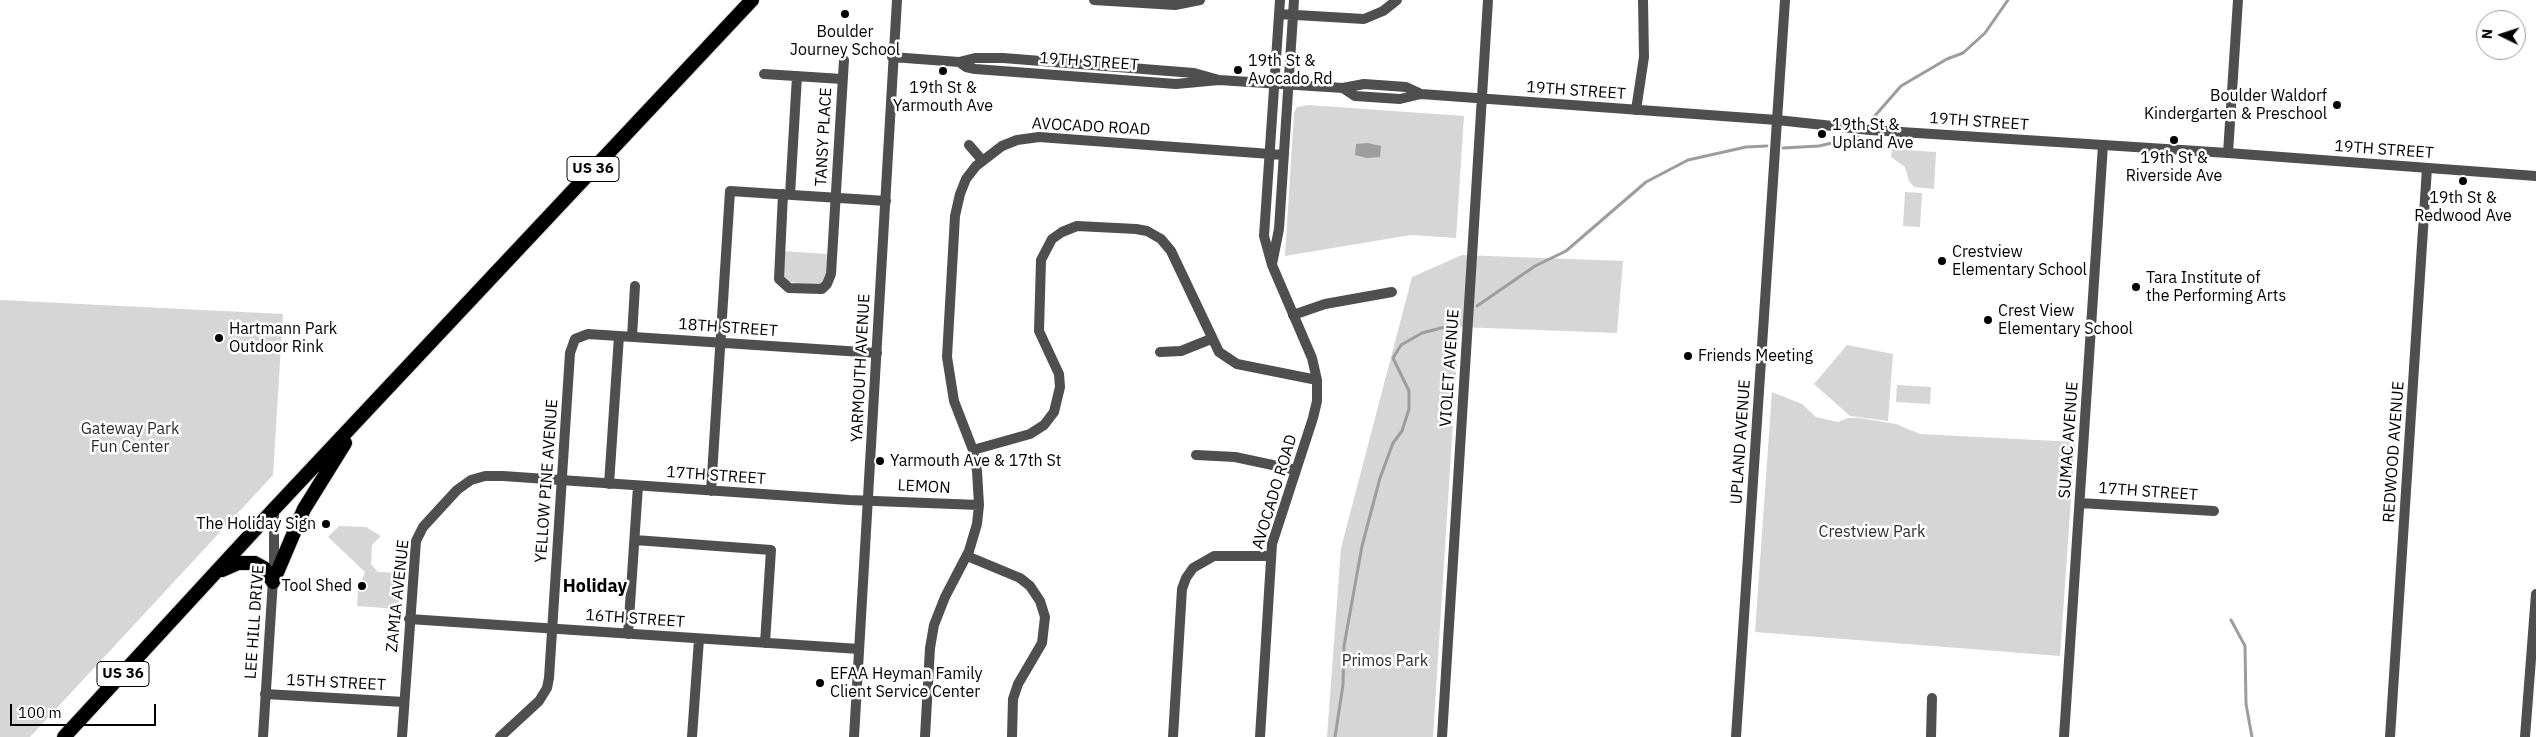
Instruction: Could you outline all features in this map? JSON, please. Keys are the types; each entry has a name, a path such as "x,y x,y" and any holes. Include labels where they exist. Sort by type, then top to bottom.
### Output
{"highway":[{"name":"US 36","path":"64,737 274,509 752,0"},
{"path":"273,582 304,509 358,421"},
{"path":"218,572 238,563 248,562 264,568 273,582"}],"street":[{"name":"YARMOUTH AVENUE","path":"854,737 886,201 892,57 897,0"},
{"path":"1094,0 1175,5 1200,0"},
{"name":"AVOCADO ROAD","path":"1260,737 1270,556 1316,407 1317,380 1312,358 1272,265 1265,244 1264,229 1280,0"},
{"path":"1272,265 1278,229 1294,0"},
{"name":"VIOLET AVENUE","path":"1442,737 1488,0"},
{"path":"1636,110 1644,57 1643,0"},
{"name":"UPLAND AVENUE","path":"1736,737 1786,0"},
{"path":"2228,153 2238,0"},
{"path":"1279,14 1364,19 1398,4"},
{"name":"19TH STREET","path":"892,57 959,62 970,69 1176,84 1218,80 1344,88 1351,95 1382,98 1405,99 1421,94 1777,120 1870,130 2228,153 2536,176"},
{"name":"TANSY PLACE","path":"797,76 778,275 785,286 812,290 822,289 829,281 844,60"},
{"name":"TANSY PLACE","path":"764,74 842,79"},
{"name":"AVOCADO ROAD","path":"925,737 930,648 934,626 945,597 967,556 976,524 978,505 977,471 973,450 960,427 947,357 955,216 960,194 966,180 982,160 1002,146 1017,140 1039,136 1284,155"},
{"path":"969,144 982,160"},
{"name":"SUMAC AVENUE","path":"2064,737 2103,145"},
{"name":"REDWOOD AVENUE","path":"2390,737 2427,168"},
{"path":"711,491 730,191 886,201"},
{"path":"973,450 1030,434 1044,425 1054,412 1060,387 1059,374 1043,345 1038,316 1041,260 1052,239 1062,232 1077,226 1136,229 1147,231 1161,239 1170,251 1211,339 1219,352 1237,364 1317,380"},
{"path":"632,337 635,286"},
{"path":"1293,315 1325,304 1392,292"},
{"name":"18TH STREET","path":"577,338 588,334 877,353"},
{"path":"609,484 619,336"},
{"name":"YELLOW PINE AVENUE","path":"500,737 539,701 547,688 553,629 570,353 571,345 577,338"},
{"path":"1160,352 1181,352 1211,339"},
{"path":"1196,454 1235,457 1296,470"},
{"name":"ZAMIA AVENUE","path":"402,737 409,619 417,538 423,527 462,486 474,478 490,476 562,481"},
{"name":"17TH STREET","path":"562,481 868,500"},
{"path":"628,634 638,486"},
{"name":"LEMON","path":"868,500 978,505"},
{"name":"17TH STREET","path":"2080,503 2214,511"},
{"name":"LEE HILL DRIVE","path":"262,737 273,582 274,509"},
{"path":"635,540 770,550 765,643"},
{"path":"967,556 1020,578 1030,586 1040,600 1045,617 1042,643 1018,684 1014,700 1012,737"},
{"path":"1173,737 1182,589 1186,578 1194,568 1214,556 1270,556"},
{"path":"2525,737 2536,594"},
{"name":"16TH STREET","path":"409,619 859,649"},
{"path":"692,737 699,639"},
{"name":"15TH STREET","path":"265,694 404,702"},
{"path":"1931,737 1932,698"}],"green space":[{"path":"1308,105 1464,116 1456,238 1411,235 1285,256 1294,113 1297,107"},
{"path":"1892,149 1936,152 1934,189 1914,187 1909,181 1905,167 1891,157"},
{"path":"1905,192 1922,193 1920,227 1903,226"},
{"path":"783,251 827,254 826,278 820,285 787,282 782,275"},
{"name":"Primos Park","path":"1462,255 1623,261 1617,333 1459,327 1433,737 1327,737 1341,548 1412,277"},
{"name":"Gateway Park Fun Center","path":"0,300 283,314 273,475 30,737 0,737"},
{"path":"1847,345 1893,354 1888,421 1850,416 1814,384"},
{"path":"1897,385 1931,387 1930,404 1896,402"},
{"name":"Crestview Park","path":"1772,392 1802,404 1816,417 1838,422 1848,418 1859,418 1896,424 1920,434 2075,442 2060,656 1755,632"},
{"path":"339,526 366,527 381,536 372,545 371,564 378,572 401,573 398,609 357,606 358,591 365,572 328,537"}],"shaded area":[{"path":"1368,143 1381,146 1380,157 1367,158 1355,155 1356,144"}],"waterway":[{"path":"1873,118 1901,86 1947,59 1963,53 1985,33 2008,0"},
{"path":"1783,148 1819,146 1858,137"},
{"path":"1477,306 1535,266 1566,251 1646,182 1688,160 1746,147 1767,146"},
{"path":"1335,737 1343,685 1344,646 1362,546 1380,478 1393,443 1402,431 1409,409 1409,391 1393,358 1401,345 1422,333 1445,327 1459,310"},
{"path":"2231,620 2245,646 2246,704 2252,737"}],"place":[{"name":"Boulder Journey School","path":"845,14"},
{"name":"19th St & Avocado Rd","path":"1238,70"},
{"name":"19th St & Yarmouth Ave","path":"943,71"},
{"name":"Boulder Waldorf Kindergarten & Preschool","path":"2337,105"},
{"name":"19th St & Upland Ave","path":"1822,134"},
{"name":"19th St & Riverside Ave","path":"2174,140"},
{"name":"19th St & Redwood Ave","path":"2463,181"},
{"name":"Crestview Elementary School","path":"1942,261"},
{"name":"Tara Institute of the Performing Arts","path":"2136,287"},
{"name":"Crest View Elementary School","path":"1988,320"},
{"name":"Hartmann Park Outdoor Rink","path":"219,338"},
{"name":"Friends Meeting","path":"1688,356"},
{"name":"Yarmouth Ave & 17th St","path":"880,461"},
{"name":"The Holiday Sign","path":"326,524"},
{"name":"Tool Shed","path":"362,586"},
{"name":"EFAA Heyman Family Client Service Center","path":"820,683"}],"district":[{"name":"Holiday","path":"595,587"}]}
